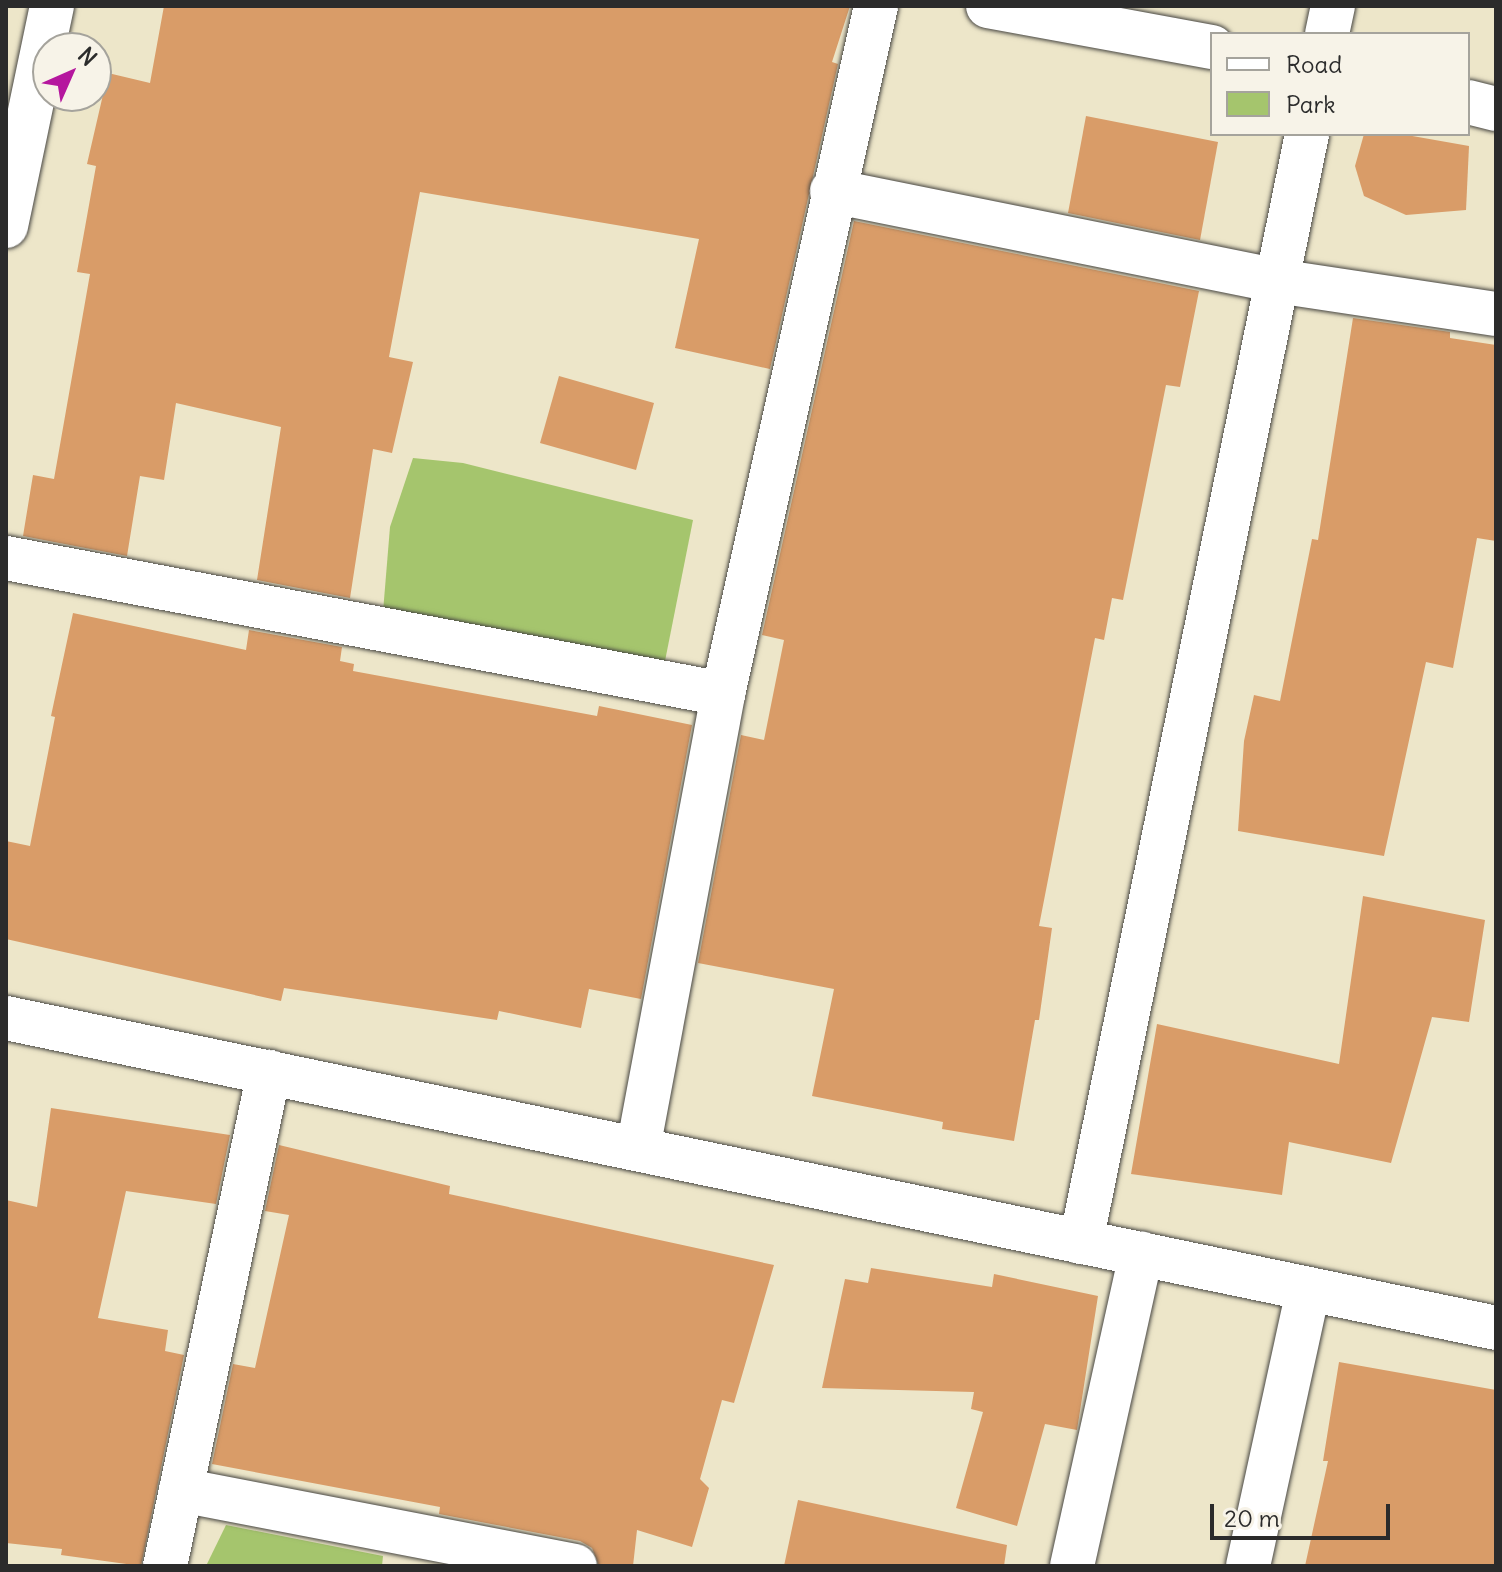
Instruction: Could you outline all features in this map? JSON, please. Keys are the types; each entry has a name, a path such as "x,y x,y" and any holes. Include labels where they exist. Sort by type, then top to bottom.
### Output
{"street":[{"path":"6,226 52,6"},
{"path":"638,1149 723,694 832,191 876,6"},
{"path":"988,6 1210,47"},
{"path":"1327,32 1333,6"},
{"path":"1470,102 1496,109"},
{"path":"1081,1242 1307,136"},
{"path":"832,191 1277,281 1496,314"},
{"path":"6,558 723,694"},
{"path":"6,1018 1496,1328"},
{"path":"165,1566 269,1072"},
{"path":"1072,1566 1141,1254"},
{"path":"1248,1566 1308,1291"},
{"path":"181,1490 575,1566"}],"green space":[{"path":"413,458 463,463 693,520 665,661 383,612 390,527"},
{"path":"226,1525 383,1556 382,1566 206,1566"}],"building":[{"path":"164,6 850,6 832,62 838,64 770,369 675,348 699,239 420,192 389,357 413,362 392,453 373,449 350,598 257,580 281,427 176,403 164,480 140,476 127,556 23,536 33,475 54,479 90,274 77,272 96,166 87,164 99,112 112,112 112,74 150,83"},
{"path":"1086,116 1218,142 1200,240 1068,213"},
{"path":"1363,136 1412,136 1469,146 1466,210 1406,215 1364,196 1355,166"},
{"path":"854,221 1199,291 1180,387 1166,385 1123,600 1112,598 1104,640 1095,638 1039,926 1052,928 1039,1020 1035,1020 1014,1141 942,1129 943,1122 812,1096 834,989 698,963 741,735 764,740 784,640 762,635"},
{"path":"1353,318 1450,332 1450,338 1496,345 1496,541 1477,538 1453,668 1426,662 1384,856 1238,831 1244,741 1254,695 1280,701 1312,539 1318,540"},
{"path":"559,376 654,403 636,470 540,443"},
{"path":"73,613 246,650 249,630 342,647 340,661 354,664 353,671 597,716 599,706 692,725 641,999 589,989 581,1028 499,1011 497,1020 284,988 281,1001 6,939 6,841 30,846 55,717 51,716"},
{"path":"1363,896 1485,920 1469,1022 1432,1017 1391,1163 1289,1142 1282,1195 1131,1174 1157,1024 1339,1064"},
{"path":"51,1108 230,1135 216,1204 126,1191 98,1318 168,1330 165,1351 184,1355 141,1566 61,1555 62,1549 6,1543 6,1200 37,1207"},
{"path":"279,1145 450,1186 449,1194 774,1265 734,1403 722,1400 700,1479 709,1488 692,1547 637,1530 633,1566 599,1566 592,1548 580,1541 439,1514 440,1507 212,1464 233,1364 255,1368 289,1215 265,1211"},
{"path":"871,1268 992,1287 994,1274 1098,1296 1077,1430 1045,1424 1017,1526 956,1508 983,1412 971,1409 974,1392 822,1388 845,1279 868,1283"},
{"path":"1339,1362 1496,1390 1496,1566 1305,1566 1328,1461 1323,1461"},
{"path":"798,1500 1007,1545 1004,1566 784,1566"}]}
